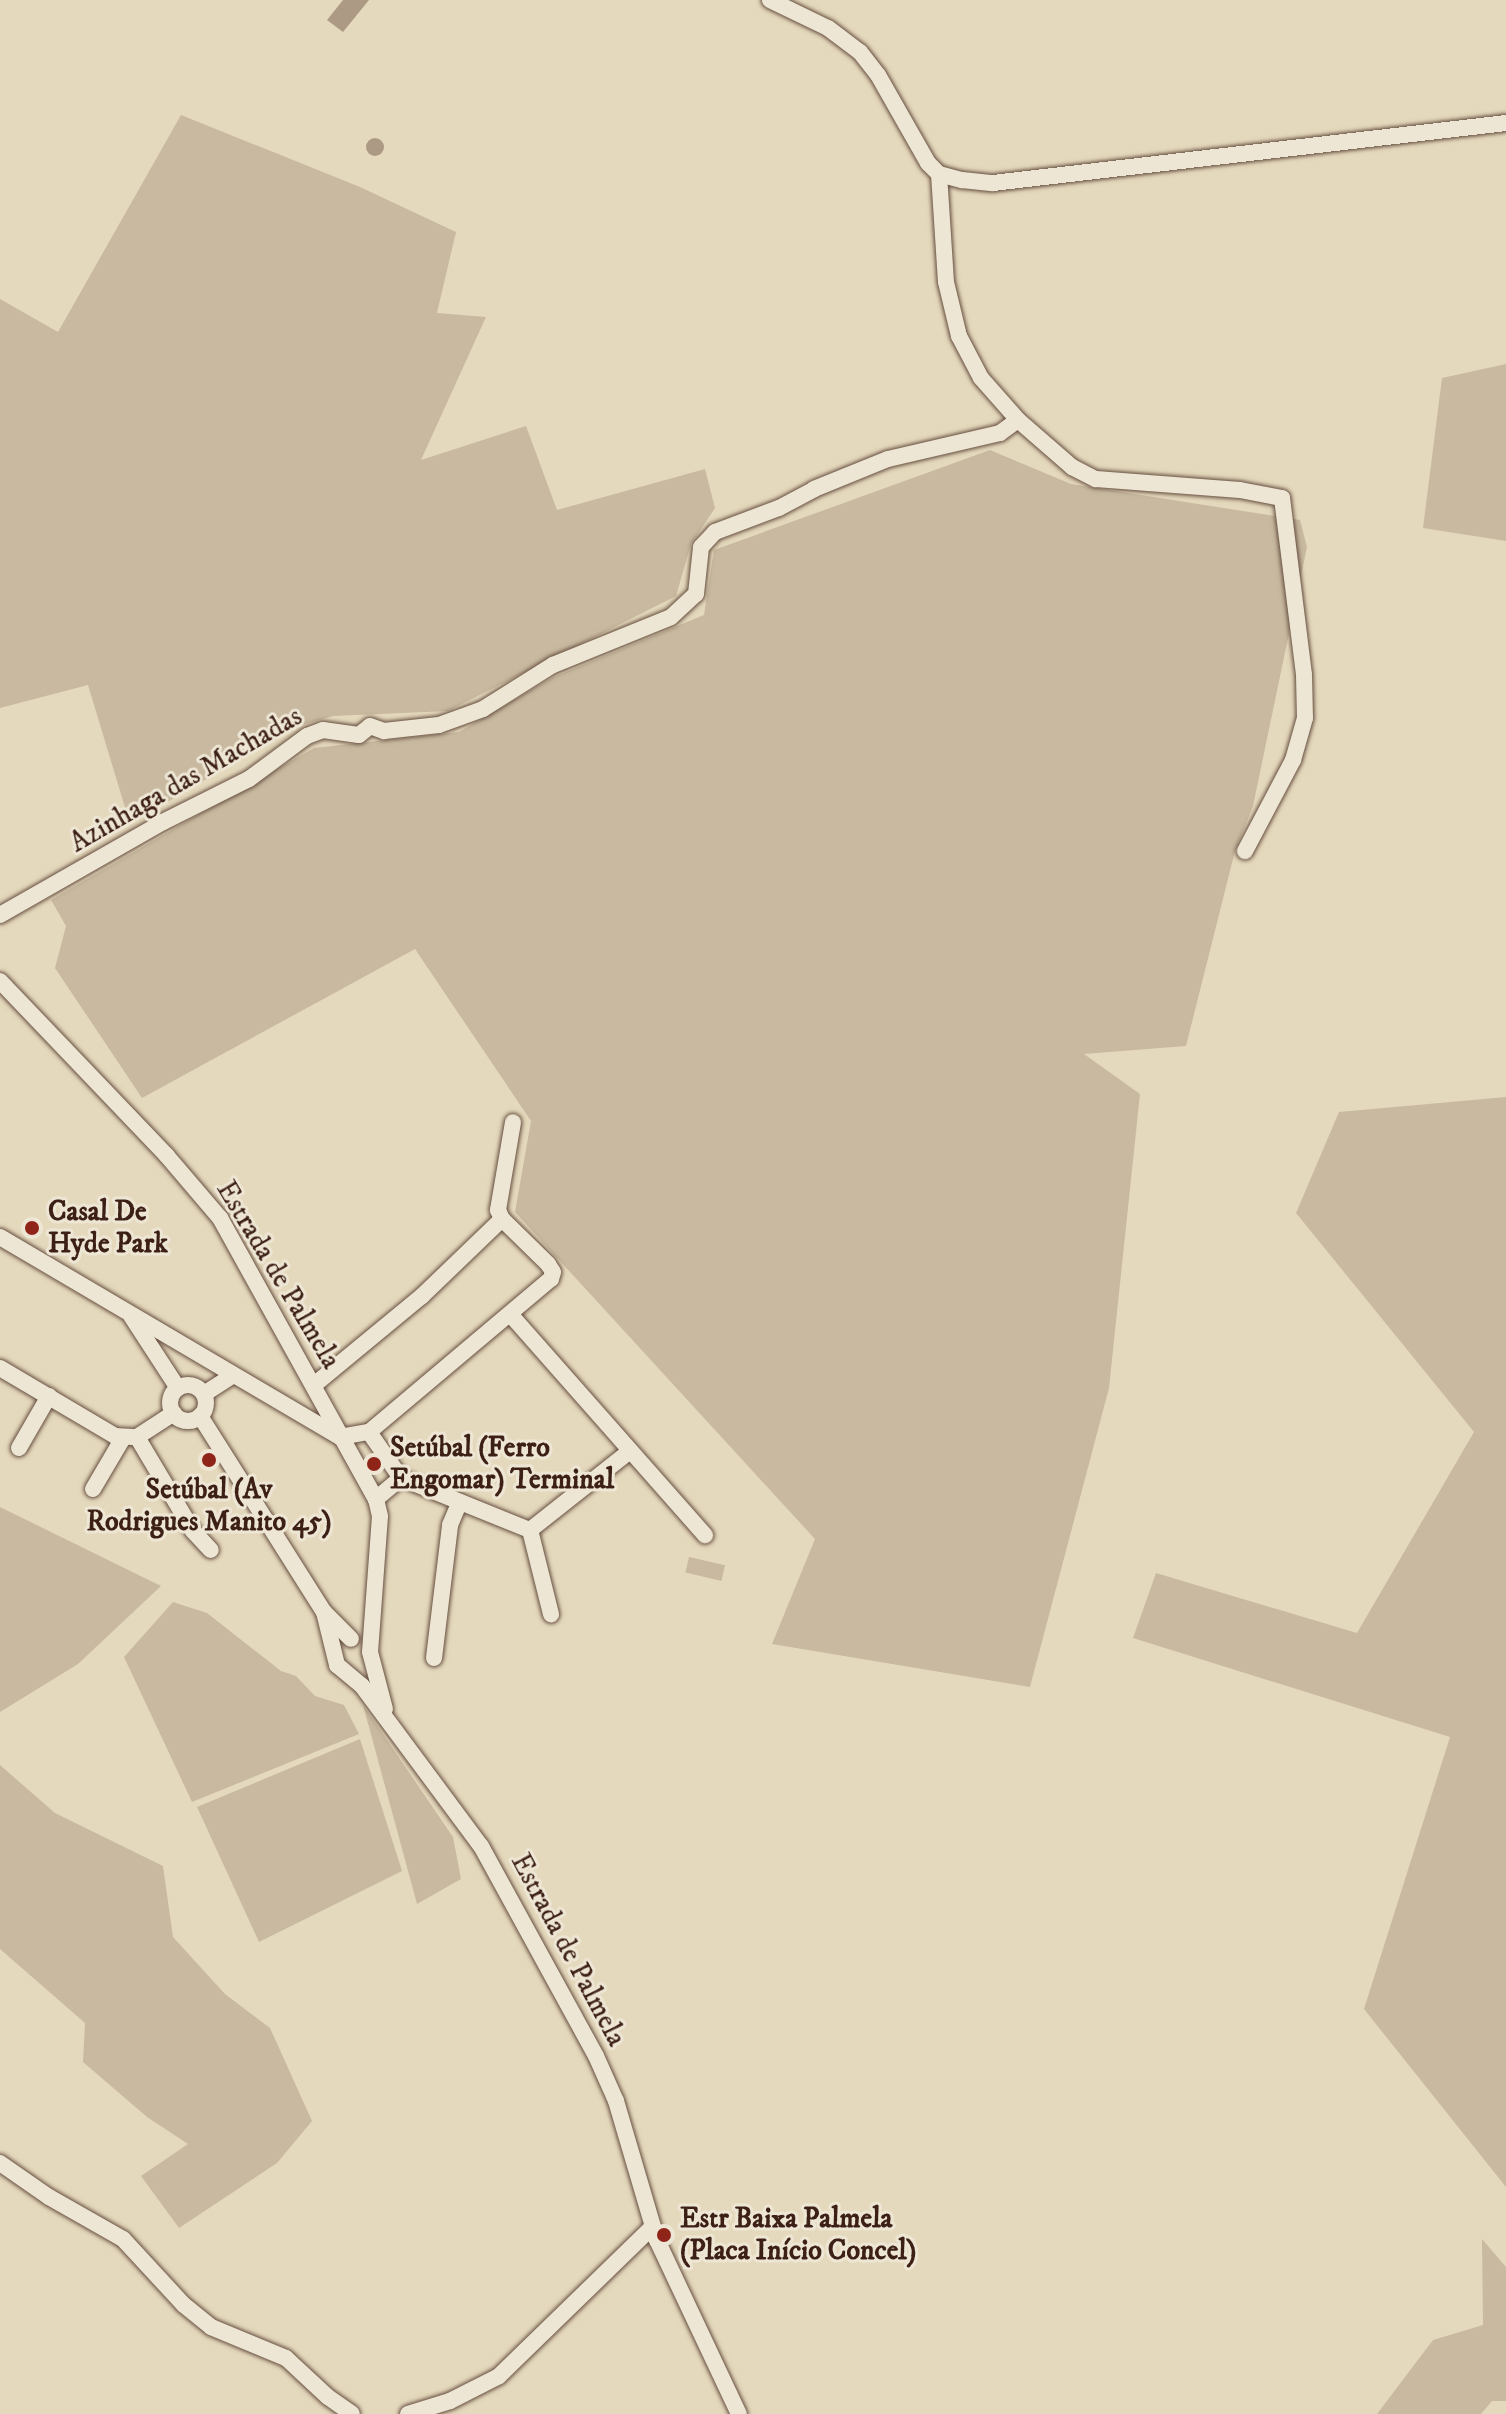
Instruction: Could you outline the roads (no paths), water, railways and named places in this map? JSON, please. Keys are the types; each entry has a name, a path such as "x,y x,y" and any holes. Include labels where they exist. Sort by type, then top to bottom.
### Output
{"street":[{"path":"770,0 828,28 860,52 939,174 946,282 959,336 981,378 1018,420 1072,467 1096,479 1240,490 1282,498 1304,675 1305,718 1293,760 1245,851"},
{"path":"939,174 993,183 1506,123"},
{"name":"Azinhaga das Machadas","path":"0,915 163,822 249,779 307,736 323,730 359,735 370,726 384,731 439,725 483,709 553,665 671,617 696,594 701,547 715,532 888,459 1000,433 1018,420"},
{"name":"Estrada de Palmela","path":"0,981 199,1190 239,1249 376,1499 380,1516 370,1655 389,1722"},
{"path":"131,1316 146,1320 307,1420 340,1437 369,1432 551,1279 553,1272 548,1264 502,1219 498,1197 513,1122"},
{"path":"314,1385 422,1296 502,1219"},
{"path":"0,1237 113,1302 131,1316 178,1388"},
{"path":"510,1314 705,1535"},
{"path":"0,1368 108,1433 130,1437 193,1531 211,1550"},
{"path":"204,1394 233,1375"},
{"path":"195,1386 204,1394 205,1408 200,1416 184,1420 174,1413 171,1403 178,1388 195,1386"},
{"path":"19,1448 49,1396"},
{"path":"93,1489 130,1437 174,1413"},
{"path":"200,1416 324,1612 352,1638 364,1642 370,1655 362,1671 346,1672 337,1665 324,1612"},
{"path":"369,1432 401,1478 530,1530"},
{"path":"530,1530 630,1451"},
{"path":"376,1499 401,1478"},
{"path":"434,1658 450,1525 460,1502"},
{"path":"530,1530 551,1614"},
{"name":"Estrada de Palmela","path":"352,1638 372,1609"},
{"path":"335,1655 342,1642 352,1638"},
{"name":"Estrada de Palmela","path":"346,1672 362,1686 495,1867 596,2056 616,2101 652,2227 739,2414"},
{"path":"0,2163 123,2239 204,2323 238,2341 286,2358 328,2397 352,2414"},
{"path":"408,2414 450,2401 499,2376 652,2227"}],"place":[{"name":"Casal De Hyde Park","path":"32,1228"},
{"name":"Setúbal (Av Rodrigues Manito 45)","path":"209,1460"},
{"name":"Setúbal (Ferro Engomar) Terminal","path":"374,1464"},
{"name":"Estr Baixa Palmela (Placa Início Concel)","path":"664,2235"}]}
